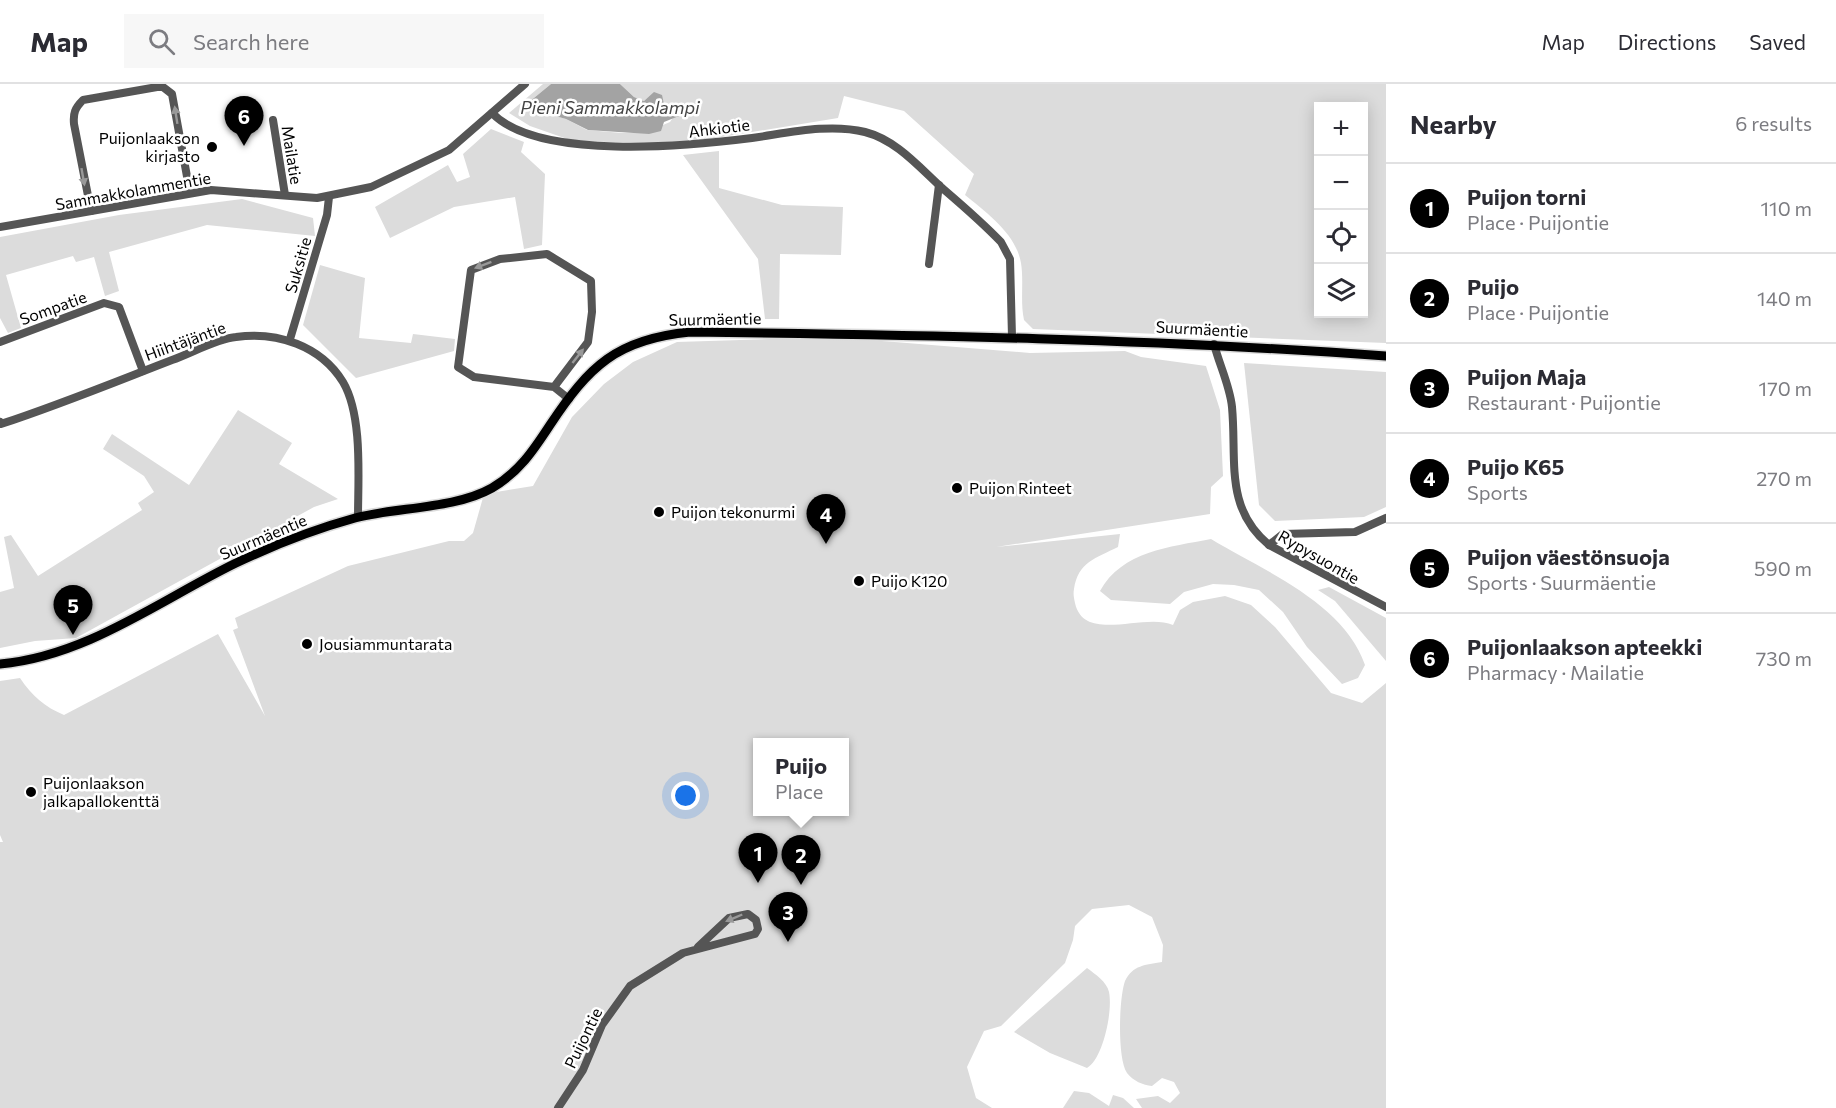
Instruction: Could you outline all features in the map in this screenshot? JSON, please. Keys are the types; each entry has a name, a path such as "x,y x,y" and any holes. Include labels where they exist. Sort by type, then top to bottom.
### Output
{"main road":[{"name":"Suurmäentie","path":"0,664 66,649 136,617 245,559 358,517 454,500 489,489 515,473 569,399 597,366 613,353 641,340 660,335 690,332 1012,336 1214,344 1386,356"}],"street":[{"name":"Sammakkolammentie","path":"0,227 190,193 228,189 329,197 371,187 400,176 449,150 525,84"},
{"path":"91,211 73,114 83,100 157,87 163,87 172,94 190,193"},
{"name":"Ahkiotie","path":"492,113 510,127 555,143 685,147 832,128 864,132 888,141 1001,242 1010,259 1012,336"},
{"name":"Mailatie","path":"273,120 285,195"},
{"path":"929,264 939,185"},
{"name":"Suksitie","path":"290,339 327,215 329,197"},
{"path":"554,387 588,342 592,312 591,281 548,254 500,259 471,270 458,367 474,377 554,387 569,399"},
{"name":"Sompatie","path":"0,342 104,303 112,304 119,307 143,371"},
{"name":"Hiihtäjäntie","path":"1,423 236,337 290,339 318,354 344,383 350,399 357,456 358,517"},
{"name":"Rypysuontie","path":"1214,344 1232,404 1236,494 1245,520 1253,532 1269,545 1386,608"},
{"path":"1269,545 1283,534 1355,532 1386,518"},
{"name":"Puijontie","path":"558,1108 584,1070 602,1024 630,986 664,962 698,947 749,937 758,929 756,920 748,914 729,918 698,947"}],"shaded area":[{"path":"543,84 551,84 523,107 566,119 587,130 634,133 670,122 676,113 665,109 662,103 649,97 644,101 634,97 620,84 1386,84 1386,343 1033,329 1024,320 1021,263 1018,252 1007,233 965,195 974,174 904,111 844,96 838,118 679,144 573,141 530,126 509,113"},
{"path":"491,129 524,142 521,152 545,174 542,245 524,249 515,197 454,207 390,238 375,207 448,165 457,182 470,177 463,154"},
{"path":"719,151 719,188 782,205 843,207 841,255 780,254 779,319 765,319 758,259 683,155"},
{"path":"242,199 313,218 315,236 207,225 109,252 119,291 105,296 94,257 76,262 73,256 6,275 21,328 8,333 0,318 0,237 119,215"},
{"path":"320,265 365,278 359,338 411,343 413,334 455,339 454,351 356,378 303,325"},
{"path":"845,338 1030,353 1125,351 1141,357 1206,366 1220,410 1223,476 1211,487 1210,514 996,547 1120,534 1118,547 1089,562 1076,580 1075,603 1081,615 1090,622 1102,625 1161,622 1173,625 1180,610 1193,602 1225,596 1251,605 1275,627 1331,693 1362,703 1386,683 1386,1108 1142,1108 1136,1099 1158,1096 1170,1103 1180,1093 1174,1082 1162,1078 1152,1086 1138,1082 1129,1076 1124,1065 1120,1028 1121,1000 1125,981 1136,969 1162,962 1163,945 1152,917 1129,905 1092,909 1075,926 1065,963 1001,1026 984,1031 967,1067 976,1098 992,1108 0,1108 0,842 3,842 0,835 0,681 20,678 39,700 64,715 218,634 265,716 233,630 238,628 235,618 348,566 449,541 464,541 473,533 484,494 533,486 572,417 604,384 633,362 677,342"},
{"path":"1244,363 1386,372 1386,507 1364,517 1275,521 1259,505"},
{"path":"238,410 292,443 279,464 338,499 314,507 76,638 35,641 0,648 0,592 14,588 4,537 11,535 38,576 142,510 138,503 154,492 144,476 103,449 112,434 189,485"},
{"path":"1211,539 1300,591 1321,606 1340,624 1355,643 1365,665 1358,678 1342,684 1307,647 1283,612 1259,590 1213,584 1184,592 1170,604 1111,600 1100,591 1109,578 1134,559 1164,548"},
{"path":"1329,587 1386,618 1386,661 1335,601 1318,590"},
{"path":"1087,968 1106,985 1109,992 1110,1011 1106,1034 1098,1055 1087,1068 1050,1053 1014,1032"},
{"path":"1074,1091 1089,1093 1109,1106 1113,1095 1123,1098 1134,1108 1063,1108"}],"water":[{"name":"Pieni Sammakkolampi","path":"551,84 620,84 634,97 644,101 654,92 662,95 665,109 679,116 664,122 661,131 649,134 588,130 566,119 523,107"}],"place":[{"name":"Puijonlaakson apteekki","path":"244,146"},
{"name":"Puijonlaakson kirjasto","path":"212,147"},
{"name":"Puijon Rinteet","path":"957,488"},
{"name":"Puijon tekonurmi","path":"659,512"},
{"name":"Puijo K65","path":"826,544"},
{"name":"Puijo K120","path":"859,581"},
{"name":"Puijon väestönsuoja","path":"73,635"},
{"name":"Jousiammuntarata","path":"307,644"},
{"name":"Puijonlaakson jalkapallokenttä","path":"31,792"},
{"name":"Puijon torni","path":"758,883"},
{"name":"Puijo","path":"801,885"},
{"name":"Puijon Maja","path":"788,942"}]}
